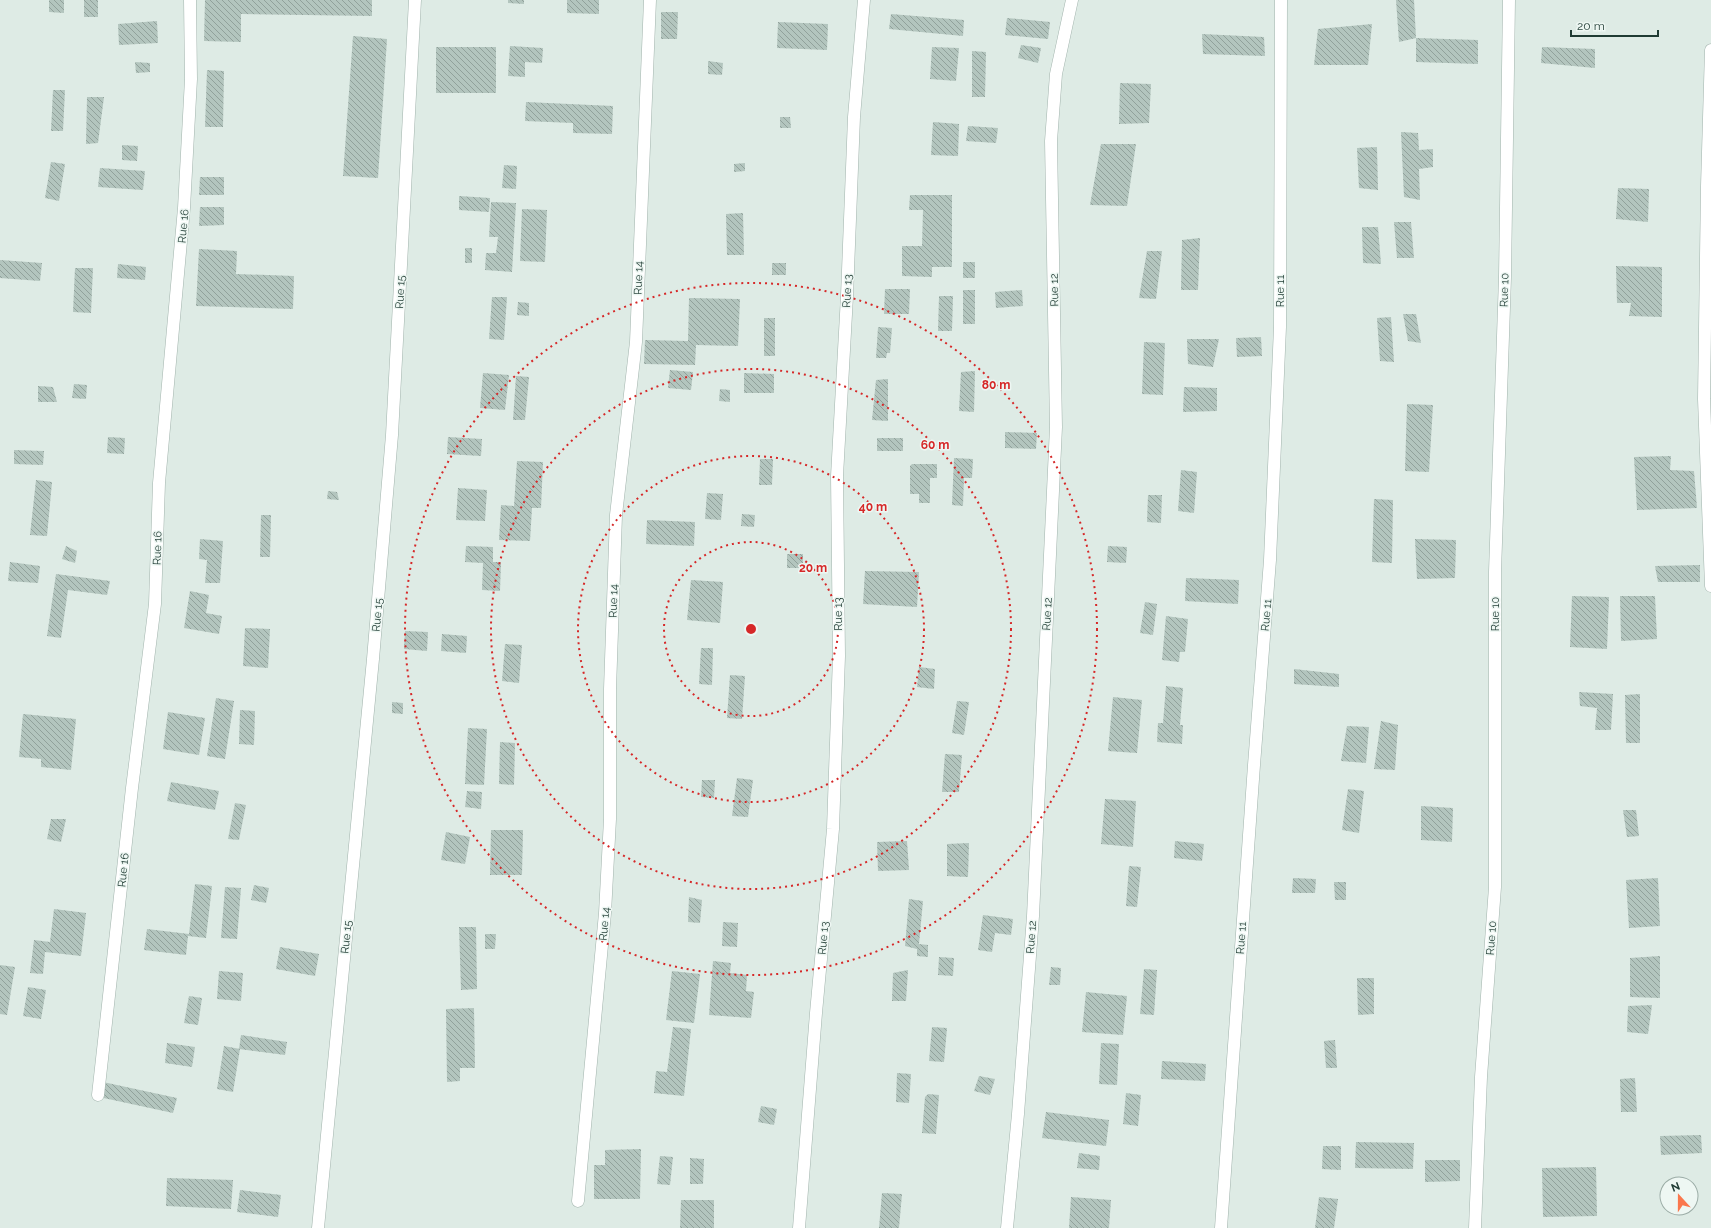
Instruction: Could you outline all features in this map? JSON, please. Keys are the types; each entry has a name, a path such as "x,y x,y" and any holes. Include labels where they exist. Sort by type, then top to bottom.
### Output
{"street":[{"name":"Rue 16","path":"98,1095 132,788 155,604 160,483 184,208 191,79 190,0"},
{"name":"Rue 15","path":"318,1228 373,659 392,435 415,0"},
{"name":"Rue 14","path":"578,1201 605,913 610,819 610,689 616,515 636,342 650,0"},
{"name":"Rue 13","path":"799,1228 815,1021 833,829 838,656 837,476 847,296 854,117 864,0"},
{"name":"Rue 12","path":"1007,1228 1018,1114 1033,916 1056,426 1051,141 1056,74 1072,0"},
{"name":"Rue 11","path":"1221,1228 1270,552 1280,326 1281,0"},
{"name":"Rue 10","path":"1475,1228 1481,1077 1495,887 1495,572 1505,277 1509,0"},
{"path":"1711,50 1707,186 1704,399 1711,586"}],"building":[{"path":"49,0 64,0 64,13 49,12"},
{"path":"84,0 98,0 98,17 84,17"},
{"path":"205,0 372,0 372,16 241,14 241,42 204,41"},
{"path":"508,0 524,0 524,4 508,3"},
{"path":"567,0 599,0 599,14 567,13"},
{"path":"1396,0 1414,0 1416,38 1399,42"},
{"path":"661,12 678,12 677,39 661,39"},
{"path":"891,14 964,20 963,36 889,29"},
{"path":"1007,18 1050,22 1048,39 1005,35"},
{"path":"157,21 158,43 119,45 118,24"},
{"path":"778,22 828,24 827,50 777,48"},
{"path":"1372,24 1368,65 1314,65 1318,29"},
{"path":"1202,34 1264,37 1265,56 1203,54"},
{"path":"353,36 387,39 378,178 343,176"},
{"path":"1416,38 1478,40 1478,64 1416,62"},
{"path":"1021,45 1041,48 1038,63 1018,58"},
{"path":"510,46 543,48 542,63 525,62 525,77 508,76"},
{"path":"436,47 496,47 496,93 436,93"},
{"path":"932,47 959,48 956,81 930,79"},
{"path":"1542,47 1595,49 1595,68 1541,63"},
{"path":"972,51 986,52 985,97 972,97"},
{"path":"708,61 723,63 722,75 708,74"},
{"path":"135,62 150,63 150,72 136,73"},
{"path":"207,70 224,71 223,127 205,127"},
{"path":"1120,83 1151,84 1149,123 1119,124"},
{"path":"53,90 65,90 63,131 51,131"},
{"path":"87,97 104,97 98,143 86,144"},
{"path":"526,102 613,106 612,134 573,133 573,123 525,121"},
{"path":"780,117 790,117 791,128 780,128"},
{"path":"933,122 959,124 958,156 931,155"},
{"path":"968,126 998,128 996,143 966,141"},
{"path":"1401,132 1418,133 1419,150 1433,149 1433,167 1419,169 1420,200 1404,197"},
{"path":"1101,144 1136,144 1127,206 1090,205"},
{"path":"122,145 138,146 137,161 122,160"},
{"path":"1377,147 1378,190 1359,188 1357,148"},
{"path":"51,162 65,164 59,201 45,198"},
{"path":"745,163 745,171 734,172 734,164"},
{"path":"504,165 517,166 516,189 502,188"},
{"path":"100,168 145,171 143,190 98,187"},
{"path":"200,177 224,177 224,195 199,195"},
{"path":"1618,188 1649,189 1648,222 1616,219"},
{"path":"910,195 952,195 952,267 932,267 932,277 902,276 902,246 922,246 923,210 909,210"},
{"path":"459,196 490,198 489,212 459,210"},
{"path":"491,202 516,203 512,272 485,270 486,253 496,253 498,237 489,237"},
{"path":"200,207 224,207 224,225 199,226"},
{"path":"522,209 547,210 545,262 520,261"},
{"path":"743,213 744,255 727,255 726,214"},
{"path":"1394,222 1411,222 1414,258 1397,258"},
{"path":"1362,227 1378,227 1381,264 1363,263"},
{"path":"1200,238 1198,290 1181,290 1182,240"},
{"path":"465,248 472,248 472,263 465,263"},
{"path":"199,249 237,251 236,274 294,276 293,309 196,306"},
{"path":"1147,251 1162,251 1156,299 1139,298"},
{"path":"0,260 42,263 40,281 0,278"},
{"path":"963,262 975,262 975,278 963,278"},
{"path":"772,263 786,263 786,275 772,275"},
{"path":"118,264 146,267 145,280 117,278"},
{"path":"1616,266 1662,267 1662,317 1629,316 1631,303 1617,303"},
{"path":"75,268 93,268 91,313 73,312"},
{"path":"885,289 910,289 909,314 884,314"},
{"path":"963,290 975,290 975,324 963,324"},
{"path":"1022,290 1023,306 996,308 995,292"},
{"path":"939,296 953,296 952,331 938,331"},
{"path":"492,297 507,297 504,340 489,339"},
{"path":"689,298 740,299 738,346 696,345 695,365 644,364 645,340 688,341"},
{"path":"518,302 529,303 529,316 517,315"},
{"path":"1403,314 1416,314 1421,343 1408,341"},
{"path":"1391,317 1394,362 1380,361 1377,318"},
{"path":"764,318 775,318 775,356 764,356"},
{"path":"878,327 892,328 890,353 887,353 886,358 876,358"},
{"path":"1261,337 1262,356 1237,357 1236,338"},
{"path":"1187,339 1219,339 1213,367 1188,364"},
{"path":"1144,342 1165,343 1163,395 1142,394"},
{"path":"670,370 693,372 691,390 668,388"},
{"path":"975,371 974,412 959,411 961,372"},
{"path":"483,373 509,375 505,410 480,408"},
{"path":"744,373 774,374 774,393 744,393"},
{"path":"516,376 529,377 525,420 513,420"},
{"path":"888,379 888,421 872,420 876,380"},
{"path":"74,384 87,385 86,399 72,398"},
{"path":"38,386 53,387 57,402 38,402"},
{"path":"1184,387 1217,388 1217,411 1183,412"},
{"path":"720,389 730,390 730,402 719,401"},
{"path":"1407,404 1433,405 1429,472 1405,471"},
{"path":"1005,432 1037,433 1036,449 1005,448"},
{"path":"108,437 125,438 124,454 107,453"},
{"path":"448,437 482,439 481,456 447,454"},
{"path":"877,438 903,438 903,451 877,451"},
{"path":"14,450 44,451 43,465 14,464"},
{"path":"1671,456 1670,470 1694,471 1697,508 1637,510 1634,457"},
{"path":"954,458 973,459 972,478 964,478 963,506 952,505"},
{"path":"760,459 773,459 772,485 759,485"},
{"path":"517,461 543,462 541,508 532,508 530,541 499,540 501,505 514,506"},
{"path":"912,464 937,464 937,478 930,478 930,503 919,503 919,494 910,494 910,466"},
{"path":"1181,470 1197,472 1194,513 1178,511"},
{"path":"36,480 52,482 47,536 30,535"},
{"path":"458,488 487,490 485,521 456,520"},
{"path":"328,491 337,492 339,500 327,499"},
{"path":"707,493 723,494 721,520 705,519"},
{"path":"1148,495 1162,495 1161,523 1147,522"},
{"path":"1374,499 1393,500 1392,563 1372,562"},
{"path":"742,514 755,515 754,527 741,526"},
{"path":"261,515 271,515 270,557 260,557"},
{"path":"647,520 695,522 694,546 646,544"},
{"path":"200,539 223,541 220,583 205,583 207,560 199,559"},
{"path":"1415,539 1456,540 1455,578 1417,579"},
{"path":"66,546 77,551 75,563 62,559"},
{"path":"466,546 493,547 493,562 501,562 500,591 482,590 483,563 465,562"},
{"path":"1108,546 1127,547 1126,563 1107,562"},
{"path":"787,554 803,554 803,568 787,568"},
{"path":"10,562 40,566 38,583 8,581"},
{"path":"1700,565 1700,582 1658,582 1655,566"},
{"path":"865,571 919,572 917,607 863,604"},
{"path":"56,574 110,581 107,595 68,590 61,638 47,636"},
{"path":"1186,578 1239,580 1238,604 1185,601"},
{"path":"691,580 723,582 720,623 687,620"},
{"path":"190,591 209,595 206,613 222,616 219,634 184,628"},
{"path":"1572,596 1609,597 1607,649 1570,647"},
{"path":"1620,596 1655,596 1657,639 1621,641"},
{"path":"1145,602 1157,604 1153,635 1140,633"},
{"path":"1166,616 1188,619 1185,652 1180,652 1179,662 1162,660"},
{"path":"245,628 270,629 268,668 243,666"},
{"path":"405,631 428,632 427,651 404,649"},
{"path":"442,634 467,636 466,653 441,651"},
{"path":"505,644 522,645 519,683 502,681"},
{"path":"701,648 713,648 712,685 699,684"},
{"path":"919,667 935,669 934,689 917,687"},
{"path":"1294,669 1339,674 1339,687 1294,684"},
{"path":"730,675 745,676 742,719 727,718"},
{"path":"1166,686 1183,688 1180,725 1183,725 1182,744 1157,742 1158,723 1163,723"},
{"path":"1579,692 1613,694 1611,730 1595,730 1597,708 1580,706"},
{"path":"1640,694 1640,743 1626,743 1625,695"},
{"path":"1113,697 1142,700 1137,753 1108,751"},
{"path":"216,698 234,701 225,759 207,756"},
{"path":"957,701 969,702 964,735 952,733"},
{"path":"392,702 403,703 403,714 392,713"},
{"path":"240,710 255,711 254,745 239,744"},
{"path":"168,712 205,718 199,755 163,749"},
{"path":"23,714 76,719 71,770 41,767 41,759 19,757"},
{"path":"1381,721 1398,725 1395,770 1374,769"},
{"path":"1347,726 1369,727 1366,763 1341,761"},
{"path":"468,728 487,729 484,785 465,784"},
{"path":"500,742 515,743 514,785 499,784"},
{"path":"945,754 962,755 959,792 942,792"},
{"path":"737,778 753,780 748,817 732,816"},
{"path":"702,780 715,780 714,798 701,797"},
{"path":"171,782 219,791 215,810 167,801"},
{"path":"1348,789 1364,791 1359,833 1342,830"},
{"path":"467,791 482,792 481,809 465,807"},
{"path":"1105,799 1136,801 1133,847 1101,844"},
{"path":"235,803 246,805 239,840 228,839"},
{"path":"1421,806 1453,808 1452,842 1421,840"},
{"path":"1623,810 1636,810 1639,836 1627,837"},
{"path":"51,819 66,819 61,842 47,839"},
{"path":"491,830 523,830 522,875 490,875"},
{"path":"446,832 470,837 465,864 441,860"},
{"path":"907,841 909,870 878,871 877,842"},
{"path":"1175,841 1204,844 1202,861 1174,858"},
{"path":"969,843 968,877 947,876 947,844"},
{"path":"1129,866 1141,867 1137,907 1126,906"},
{"path":"1293,878 1316,879 1315,893 1292,893"},
{"path":"1658,878 1660,926 1629,928 1626,880"},
{"path":"1334,882 1346,882 1346,900 1335,900"},
{"path":"195,884 212,886 206,938 188,936 186,955 144,950 147,929 189,934"},
{"path":"254,885 269,888 266,903 251,900"},
{"path":"225,887 241,888 237,939 221,938"},
{"path":"689,897 702,900 700,923 688,922"},
{"path":"909,899 923,901 919,944 928,945 928,957 917,956 917,949 905,946"},
{"path":"54,909 86,913 81,956 45,952 43,974 30,973 34,940 50,942"},
{"path":"983,915 1013,919 1011,935 995,933 992,952 978,950"},
{"path":"723,922 738,923 737,947 722,946"},
{"path":"459,927 476,927 477,989 461,990"},
{"path":"485,934 496,934 495,949 485,949"},
{"path":"280,947 319,954 315,976 276,969"},
{"path":"1660,956 1660,998 1630,997 1630,958"},
{"path":"939,957 954,958 953,976 938,975"},
{"path":"713,961 731,963 730,973 747,975 746,991 754,992 751,1018 709,1015"},
{"path":"0,965 15,967 7,1015 0,1014"},
{"path":"1051,967 1061,968 1060,985 1049,985"},
{"path":"1144,969 1157,970 1154,1015 1140,1014"},
{"path":"908,970 906,1001 892,1001 893,973"},
{"path":"219,971 243,973 241,1001 217,999"},
{"path":"672,971 700,974 694,1023 666,1020"},
{"path":"1357,978 1374,978 1374,1014 1358,1015"},
{"path":"28,987 46,990 41,1019 23,1016"},
{"path":"1086,992 1127,996 1123,1035 1082,1032"},
{"path":"189,996 202,998 198,1025 184,1023"},
{"path":"1652,1005 1648,1034 1627,1032 1628,1006"},
{"path":"474,1008 475,1068 460,1068 460,1081 447,1082 446,1009"},
{"path":"673,1027 691,1029 684,1096 654,1093 656,1071 667,1072"},
{"path":"932,1027 947,1028 944,1062 929,1061"},
{"path":"241,1035 287,1042 285,1055 239,1049"},
{"path":"1335,1040 1337,1068 1326,1068 1324,1041"},
{"path":"167,1043 195,1047 192,1067 165,1063"},
{"path":"1101,1043 1119,1044 1117,1085 1099,1084"},
{"path":"224,1046 240,1049 233,1092 217,1089"},
{"path":"1162,1061 1206,1064 1205,1081 1161,1079"},
{"path":"897,1073 911,1074 909,1103 896,1102"},
{"path":"979,1076 995,1079 990,1095 974,1091"},
{"path":"1635,1078 1637,1112 1621,1112 1620,1079"},
{"path":"103,1082 177,1098 173,1113 99,1097"},
{"path":"1126,1093 1141,1095 1138,1126 1123,1124"},
{"path":"928,1094 939,1095 936,1134 922,1133 925,1097"},
{"path":"761,1106 777,1109 774,1125 758,1122"},
{"path":"1046,1112 1109,1120 1106,1146 1042,1138"},
{"path":"1701,1135 1702,1153 1661,1155 1660,1136"},
{"path":"1356,1142 1414,1143 1413,1169 1355,1168"},
{"path":"1323,1146 1341,1146 1341,1170 1322,1169"},
{"path":"641,1149 640,1199 594,1199 594,1165 605,1165 605,1150"},
{"path":"1079,1153 1100,1156 1099,1170 1077,1168"},
{"path":"660,1156 673,1157 670,1185 657,1184"},
{"path":"690,1158 704,1159 703,1184 690,1184"},
{"path":"1425,1160 1460,1160 1460,1181 1425,1182"},
{"path":"1596,1167 1597,1216 1543,1217 1542,1168"},
{"path":"167,1178 233,1180 231,1209 166,1206"},
{"path":"240,1190 281,1195 278,1217 237,1212"},
{"path":"882,1193 902,1194 899,1228 879,1228"},
{"path":"1071,1197 1111,1200 1109,1228 1069,1228"},
{"path":"1319,1197 1338,1199 1334,1228 1315,1228"},
{"path":"681,1200 714,1200 714,1228 680,1228"}]}
